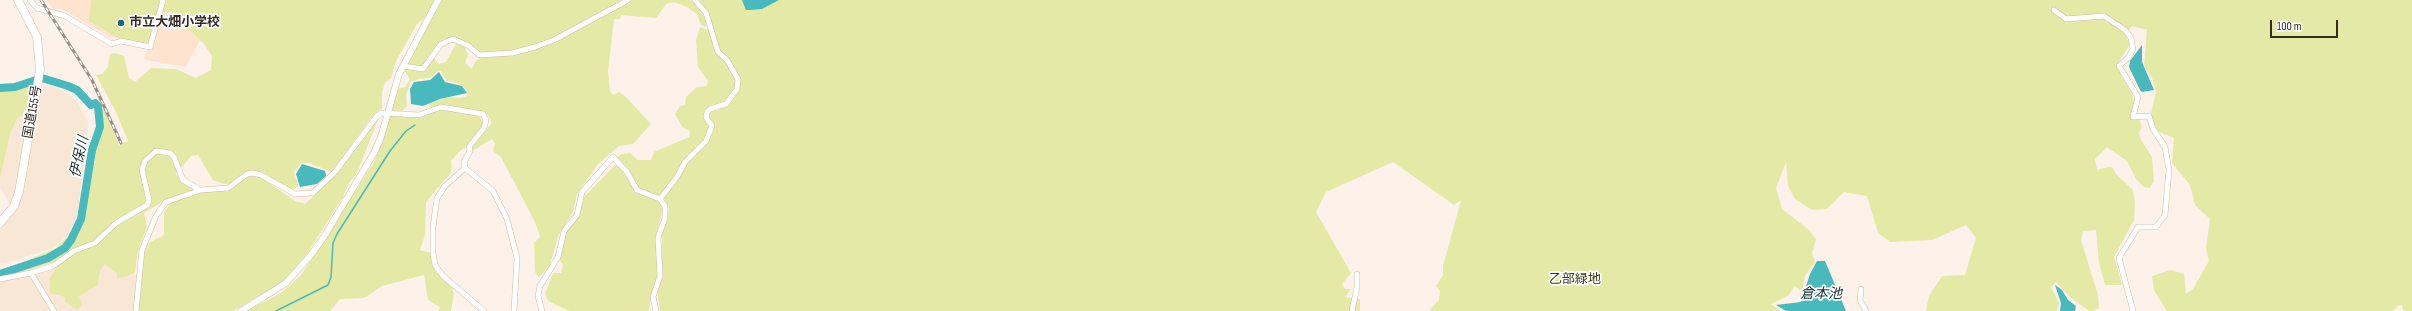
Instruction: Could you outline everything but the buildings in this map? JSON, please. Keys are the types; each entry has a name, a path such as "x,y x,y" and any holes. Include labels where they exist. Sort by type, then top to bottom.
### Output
{"highway":[{"name":"国道155号","path":"0,223 14,206 19,192 40,70 37,37 18,0"}],"street":[{"path":"30,0 37,8 65,16 112,44 121,41 150,47 163,0"},
{"path":"241,311 286,283 311,255 374,153 381,137 403,66 438,0"},
{"path":"403,66 423,68 441,44 453,39 469,46 479,55 512,53 535,47 554,40 628,0"},
{"path":"660,199 677,177 685,162 706,141 712,126 706,117 707,112 726,104 737,89 738,79 727,60 718,52 706,13 695,0"},
{"path":"2054,10 2066,19 2104,16 2125,30 2131,38 2133,49 2129,57 2119,66 2138,97 2133,117 2149,116 2153,129 2165,147 2169,170 2166,215 2156,227 2138,226 2119,258 2133,311"},
{"path":"136,311 140,255 156,216 162,206 171,199 201,190 228,188 247,174 252,173 261,175 295,194 313,193 336,172 373,119 382,113 419,115 440,107 483,114 486,124 469,147 470,151 464,159 465,168 490,188 503,208 517,258 514,311"},
{"path":"0,279 31,273 50,267 74,251 95,243 116,223 148,205 149,200 142,170 145,161 156,151 170,153 174,157 183,180 192,187 201,190"},
{"path":"542,311 538,296 540,286 558,257 564,231 576,214 582,192 613,157 628,172 637,190 660,199 666,212 658,238 660,276 653,297 656,311"},
{"path":"465,168 445,186 436,198 433,227 433,254 435,265 443,276 484,311"},
{"path":"31,273 54,311"},
{"path":"1352,311 1357,287 1357,274"},
{"path":"1861,289 1860,300 1866,311"}],"shaded area":[{"name":"市立大畑小学校","path":"47,0 165,0 162,13 170,11 200,40 186,67 146,60 144,58 149,44 111,37 63,10 52,8"},
{"path":"44,85 55,87 70,95 79,105 88,121 87,144 77,216 67,236 53,248 0,265 0,228 10,218 22,197 41,90"},
{"path":"32,103 18,187 11,207 0,187 0,179 10,134 18,117 22,115 26,107"},
{"path":"59,264 79,296 100,278 100,270 105,264 117,274 117,278 142,274 138,311 0,311 0,281 26,277"}],"green space":[{"name":"市立大畑小学校","path":"91,0 160,0 149,44 116,37 89,21"},
{"path":"165,0 437,0 426,17 417,24 396,61 391,78 385,83 382,92 382,108 371,118 332,172 309,163 301,163 294,172 298,185 295,189 291,190 262,172 254,171 231,184 224,184 213,180 198,155 191,156 176,174 182,182 196,190 167,199 144,213 147,227 138,251 135,273 126,277 117,278 117,274 105,264 100,271 98,285 79,296 82,304 77,310 65,302 65,297 50,293 50,278 59,264 57,261 7,277 7,269 56,248 73,231 80,210 86,174 96,162 93,157 102,127 100,109 104,109 119,145 128,141 116,112 96,75 102,74 108,67 110,54 114,53 124,56 129,78 135,82 151,68 176,69 196,78 211,70 212,56 204,44 170,11 162,13"},
{"path":"442,0 625,0 544,42 516,50 481,54 458,39 444,41 423,67 409,66 408,63"},
{"path":"631,0 691,0 706,19 706,27 701,25 697,14 687,7 674,2 666,4 656,18 621,15 620,19 614,19 608,71 610,91 613,95 619,92 626,97 651,124 633,144 619,146 598,164 577,194 573,212 559,234 549,267 539,277 535,272 534,243 540,237 535,222 501,157 493,151 495,144 492,139 472,151 471,148 492,123 487,114 477,110 444,105 430,107 429,103 450,97 461,98 467,96 467,90 460,84 446,80 441,71 436,72 430,78 418,79 411,82 406,95 407,106 402,111 391,110 398,89 405,87 410,80 404,69 424,70 434,58 439,64 446,62 456,44 464,45 468,55 465,63 472,69 475,62 481,57 526,51"},
{"name":"乙部緑地","path":"697,0 2412,0 2412,311 2403,311 2402,305 2399,305 2393,311 2167,311 2154,290 2152,276 2171,270 2184,274 2186,294 2193,289 2209,261 2206,248 2210,219 2195,205 2190,185 2172,163 2174,138 2157,131 2151,114 2156,91 2152,78 2144,66 2147,30 2132,26 2125,35 2130,44 2118,63 2121,76 2132,93 2135,106 2130,116 2134,120 2139,119 2142,127 2139,133 2141,140 2152,157 2154,181 2150,188 2144,187 2136,179 2127,161 2107,147 2095,159 2097,170 2109,167 2113,168 2116,174 2133,190 2135,202 2134,220 2114,257 2122,285 2105,285 2099,263 2096,230 2083,231 2081,240 2098,295 2099,308 2093,311 2089,311 2070,297 2056,282 2051,287 2059,303 2057,311 1926,311 1929,296 1942,276 1965,275 1976,238 1966,225 1932,240 1890,242 1878,233 1867,196 1844,192 1827,209 1812,210 1795,199 1788,186 1786,162 1776,188 1782,209 1808,229 1816,239 1812,253 1815,262 1805,276 1802,292 1795,286 1788,296 1771,304 1781,311 1429,311 1439,300 1440,291 1436,286 1443,275 1443,266 1461,200 1454,205 1393,162 1326,192 1316,212 1351,273 1342,284 1345,289 1351,289 1345,297 1360,299 1360,311 660,311 657,290 662,272 662,232 669,209 664,199 638,190 628,169 617,157 622,154 630,153 638,160 651,160 654,152 689,137 690,131 682,127 675,114 680,106 685,105 686,97 697,87 707,86 708,81 698,67 696,40 700,27 707,30 711,20 706,9"},
{"path":"28,84 34,92 32,103 26,107 22,115 18,117 10,134 0,179 0,90 17,88"},
{"path":"439,109 474,114 480,117 483,125 481,131 469,146 461,150 451,161 452,170 449,175 426,202 425,235 420,250 431,253 435,271 452,287 454,293 451,311 439,311 440,307 428,300 424,275 382,286 364,298 340,299 330,311 246,311 281,293 301,275 374,162 385,134 390,115 423,117"},
{"path":"379,117 357,173 349,183 343,197 307,254 282,282 233,311 138,311 144,253 150,242 164,235 164,212 172,201 204,191 230,189 251,175 261,177 295,201 305,204 336,175"},
{"path":"615,165 620,167 635,191 659,201 663,210 655,238 659,256 658,278 651,294 649,311 569,311 548,301 545,294 553,273 561,273 563,265 559,259 562,239 582,199"}],"water":[{"path":"742,0 779,0 762,9 746,10"},
{"path":"2142,45 2142,62 2154,90 2142,92 2129,67 2130,61"},
{"path":"439,72 445,82 462,86 467,93 440,99 423,106 411,104 410,89 414,82 430,80"},
{"path":"302,164 325,171 326,176 317,184 300,187 296,174"},
{"name":"倉本池","path":"1817,261 1825,261 1846,311 1786,311 1776,305 1801,302 1810,274"},
{"path":"2055,285 2062,290 2068,300 2076,306 2075,311 2060,311 2061,303"}],"waterway":[{"name":"伊保川","path":"0,88 15,87 42,78 68,86 77,90 91,105 95,103 98,106 100,127 92,150 81,219 71,240 65,248 48,258 0,274"},
{"path":"276,311 328,285 331,277 333,243 337,234 390,151 406,131 415,125"}],"railway":[{"path":"41,0 92,80 121,143"}],"place":[{"name":"市立大畑小学校","path":"121,23"}]}
